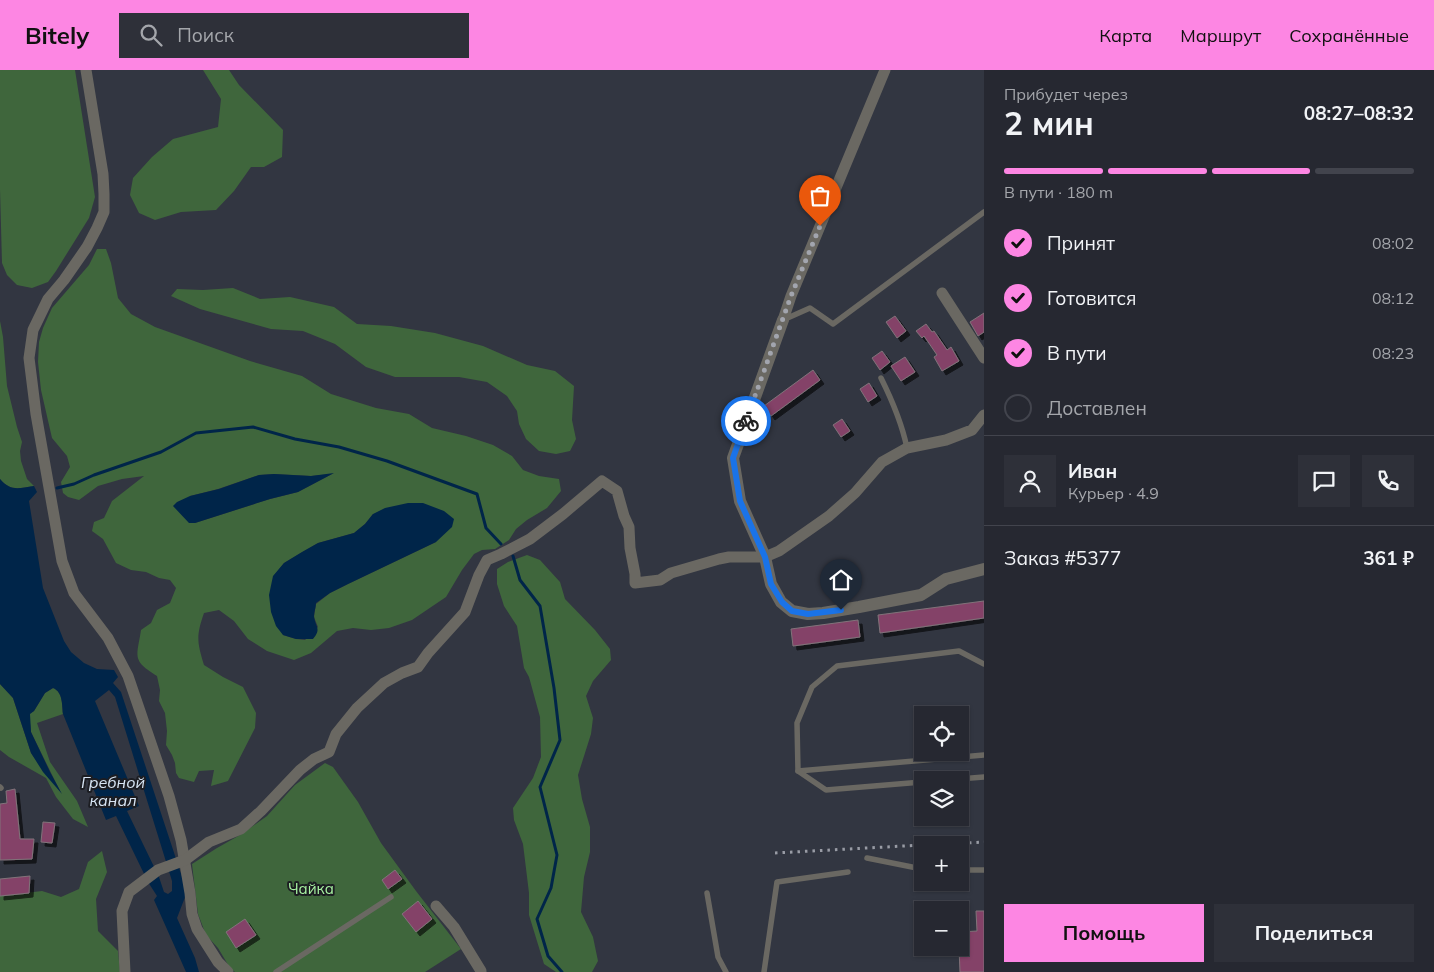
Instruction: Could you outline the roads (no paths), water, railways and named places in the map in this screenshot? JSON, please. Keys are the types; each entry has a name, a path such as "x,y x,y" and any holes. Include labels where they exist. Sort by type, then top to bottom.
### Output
{"street":[{"path":"86,70 103,174 104,212 87,246 64,280 48,299 33,330 29,358 36,414 62,561 74,593 108,638 128,676 169,796 181,840 192,914 197,929 218,962 228,972"},
{"path":"885,70 791,296 733,458 740,501 765,557 771,584 782,602 792,611 808,614 841,610 921,595 946,579 984,569"},
{"path":"942,293 984,358"},
{"path":"125,972 122,911 129,892 158,870 185,860 208,842 241,829 300,770 314,759 329,752 336,734 357,708 384,683 418,667 465,612 479,575 488,560 530,539 602,481 617,491 629,527 631,554 636,574 635,583 660,580 671,573 724,558 765,557 779,551 829,516 855,493 882,462 907,448 946,440 972,430 984,415"},
{"path":"436,906 454,927 481,972"}],"lane":[{"path":"783,320 810,308 833,324 984,212"},
{"path":"882,378 889,393 907,448"},
{"path":"798,771 797,723 812,687 837,666 959,651 984,664"},
{"path":"798,771 984,755"},
{"path":"798,771 826,790 914,783"},
{"path":"969,778 984,777"},
{"path":"867,858 914,867"},
{"path":"969,870 984,870"},
{"path":"764,972 777,882 848,872"},
{"path":"707,893 718,958 726,972"},
{"path":"276,972 391,897"}],"water":[{"path":"334,473 298,492 195,523 189,523 173,506 190,496 219,489 259,475 311,476"},
{"name":"Гребной канал","path":"0,479 12,487 34,486 37,492 29,501 43,588 64,641 71,652 84,663 97,669 114,670 118,677 113,683 121,692 187,892 177,918 195,958 199,972 186,972 154,900 157,896 148,882 116,816 106,820 63,714 59,692 53,688 45,693 34,711 30,714 31,732 62,794 43,772 31,753 13,698 0,684","holes":["109,690 115,697 172,881 172,891 168,894 164,892 159,877 127,811 139,806 95,701"]},
{"path":"408,503 423,503 444,511 454,519 452,527 436,542 330,593 316,603 314,616 318,630 313,639 296,639 283,635 276,626 271,612 269,595 273,576 284,563 318,543 354,533 373,514 385,508"}],"waterway":[{"path":"57,488 74,484 94,475 161,452 196,433 253,427 295,439 339,447 387,461 477,494 486,528 501,544"},
{"path":"513,556 520,580 540,606 554,688 560,740 540,787 557,855 551,888 537,919 548,956 562,972"}],"railway":[{"path":"969,843 984,842"},
{"path":"775,853 914,845"}],"park label":[{"name":"Чайка","path":"311,888"}]}
